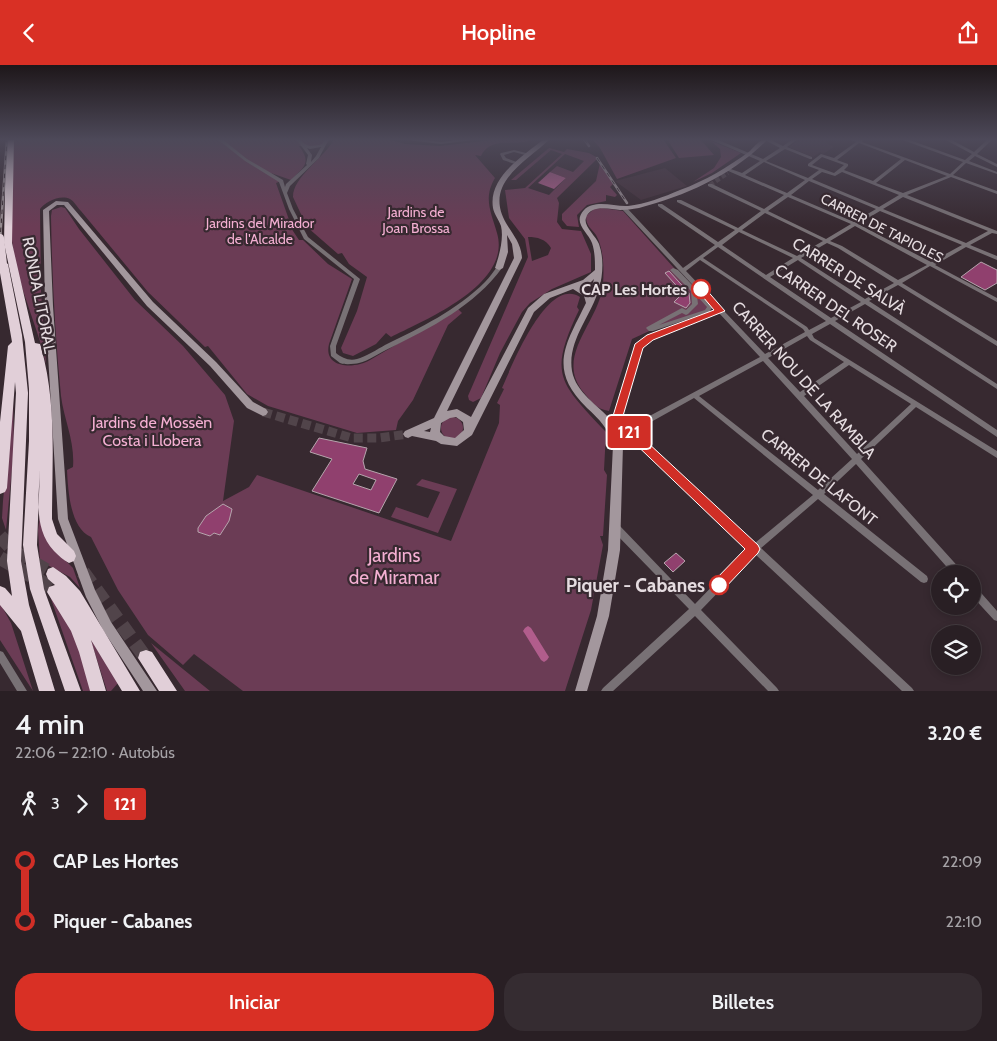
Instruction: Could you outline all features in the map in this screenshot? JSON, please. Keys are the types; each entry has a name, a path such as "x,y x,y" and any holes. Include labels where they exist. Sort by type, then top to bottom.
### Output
{"highway":[{"name":"RONDA LITORAL","path":"0,231 3,168"},
{"name":"RONDA LITORAL","path":"7,266 9,168"},
{"name":"RONDA LITORAL","path":"0,238 19,317 30,342 36,413 30,545 37,589 73,691"},
{"name":"RONDA LITORAL","path":"19,317 22,410 14,561 28,629 47,691"},
{"path":"0,489 19,317"},
{"path":"19,317 40,357 46,395 45,519 52,538 69,556"},
{"path":"52,574 64,583 78,599 100,641 132,691"},
{"path":"54,592 66,607 77,627 98,691"},
{"path":"0,593 28,629"},
{"path":"146,658 169,691"}],"street":[{"path":"260,168 281,181 292,181"},
{"path":"285,193 292,181 305,168"},
{"path":"437,437 434,429 438,420 518,258 518,246 497,212 496,192 503,178 514,168"},
{"path":"581,691 608,593 614,550 618,444 614,429 581,397 568,372 572,340 592,294 598,271 596,247 582,223 582,218 585,212 602,206 624,208 694,188 732,168"},
{"path":"742,175 753,168"},
{"path":"782,168 997,258"},
{"path":"817,168 834,175 841,170 994,231"},
{"path":"872,183 892,168"},
{"path":"929,168 997,193"},
{"path":"766,277 903,195 950,176 960,168"},
{"path":"983,168 997,173"},
{"path":"683,270 822,170"},
{"name":"CARRER DE TAPIOLES","path":"728,171 742,175 855,224 997,300"},
{"path":"281,181 301,231 306,238 357,279 333,346 333,354 342,361 358,361 458,307 478,293 493,278 499,268 504,252 504,225"},
{"path":"710,185 826,241 997,344"},
{"name":"CARRER DE SALVÀ","path":"679,201 798,258 997,387"},
{"path":"151,691 107,626 90,593 63,519 49,306 46,210 56,203 66,203 150,304 212,364 250,405 263,412"},
{"name":"CARRER DEL ROSER","path":"660,205 997,434"},
{"name":"CARRER NOU DE LA RAMBLA","path":"624,208 800,396 951,565"},
{"path":"614,429 628,431 696,397 994,231"},
{"path":"700,258 805,328 812,339 997,455"},
{"path":"499,268 508,262 513,268"},
{"path":"673,270 693,287 710,307 707,311 651,330 649,328 682,310 686,313 695,304 693,289 690,289 673,270"},
{"path":"575,287 586,282 598,271"},
{"path":"586,282 592,294"},
{"path":"480,407 475,414 448,414 411,433 437,437 446,442 457,442 466,436 531,310 547,296 567,287 575,287 592,294"},
{"path":"614,429 638,346 650,338 720,311"},
{"path":"800,396 849,362"},
{"path":"453,392 450,402 470,428"},
{"name":"CARRER DE LAFONT","path":"696,397 924,579"},
{"path":"606,691 696,609 754,549 818,494 915,404"},
{"path":"628,431 908,691"},
{"path":"615,527 774,691"},
{"path":"981,599 997,617"},
{"path":"0,655 22,691"}],"shaded area":[{"path":"665,168 687,186 641,200 615,181"},
{"path":"550,172 566,178 554,189 538,183"}],"green space":[{"name":"Jardins del Mirador de l'Alcalde","path":"13,168 303,168 291,180 271,173 281,181 276,183 293,231 299,240 303,240 328,264 352,279 329,344 328,352 335,362 342,365 364,363 458,309 462,313 448,325 413,400 398,421 396,430 357,433 268,406 247,394 208,346 205,347 148,292 74,203 70,199 62,197 53,199 40,209 41,291 46,364 20,281 12,237"},
{"name":"Jardins de Joan Brossa","path":"309,168 486,168 495,178 489,192 489,205 497,233 498,251 492,268 480,284 444,310 391,337 386,333 376,344 353,356 343,353 341,348 357,311 367,277 349,264 342,253 338,254 307,227 293,197 294,189"},
{"path":"525,168 530,168 516,180 511,180"},
{"path":"547,168 550,168 528,188 549,195 566,178 550,172 554,168 563,168 573,172 577,168 588,168 557,198 559,203 557,222 562,229 581,231 591,254 591,272 552,289 530,303 522,312 500,353 481,398 473,402 469,400 468,396 528,257 525,239 509,218 505,190 525,188","holes":["528,237 538,238 547,242 551,248 548,255 532,261"]},
{"path":"599,168 603,168 613,184 610,187 617,195 615,197 606,195 606,201 587,205 577,215 579,227 567,226 562,220 562,214 596,181"},
{"path":"611,168 647,168 617,179"},
{"path":"714,168 719,168 712,173 693,182"},
{"path":"61,207 65,208 79,229 135,300 183,346 225,395 234,421 223,501 249,487 257,475 451,541 499,423 500,405 497,403 513,362 532,327 543,311 555,299 568,294 580,297 577,307 579,310 564,349 563,377 578,401 606,432 604,470 607,475 603,536 600,536 603,545 591,610 565,691 243,691 194,654 183,665 148,635 118,590 91,537 79,526 72,508 67,470 73,467 73,457 71,439 61,396 55,329 52,261 52,210"},
{"path":"602,208 623,211 709,307 707,311 658,327 632,339 609,411 598,407 585,394 576,380 573,367 580,339 600,298 603,284 601,246 586,219 586,216 594,209"},
{"path":"13,398 14,449 6,530 2,518"},
{"path":"452,417 460,420 463,428 460,436 452,439 444,436 441,428 444,420"},
{"path":"422,479 457,489 438,533 391,517 396,507 428,518 440,492 416,485"},
{"path":"40,515 50,545 73,568 80,588 70,577 40,561 38,530"},
{"path":"50,596 58,605 71,628 93,691 83,691"},
{"path":"0,603 11,623 33,691 0,640"},
{"path":"90,638 118,683 111,691 107,691"},
{"path":"151,643 210,691 185,691"}],"building":[{"path":"981,262 997,270 997,283 985,290 961,277"},
{"path":"669,271 689,293 690,303 686,308 674,302 683,293 665,273"},
{"path":"319,438 367,448 363,461 365,469 397,479 379,513 312,491 332,459 310,452","holes":["359,474 376,480 371,490 353,484"]},
{"path":"223,504 232,509 229,521 220,535 214,533 210,536 198,532 198,528 206,516"},
{"path":"676,553 685,561 673,572 664,563"}],"waterway":[{"path":"528,631 544,657"}],"tunnel":[{"path":"710,185 728,173"},
{"path":"263,412 352,438 379,438 408,434"},
{"path":"0,536 16,553 53,574"},
{"path":"0,558 42,582 54,592"},
{"path":"83,572 146,658"}],"railway":[{"path":"0,241 5,168"},
{"path":"604,168 627,203"}],"bus line":[{"name":"121","path":"701,289 720,311 644,340 638,346 614,429 628,431 754,549 719,585"}],"place":[{"name":"CAP Les Hortes","path":"701,289"},
{"name":"Piquer - Cabanes","path":"719,585"}],"park label":[{"name":"Jardins de Mossèn Costa i Llobera","path":"152,431"},
{"name":"Jardins de Miramar","path":"394,566"}]}
